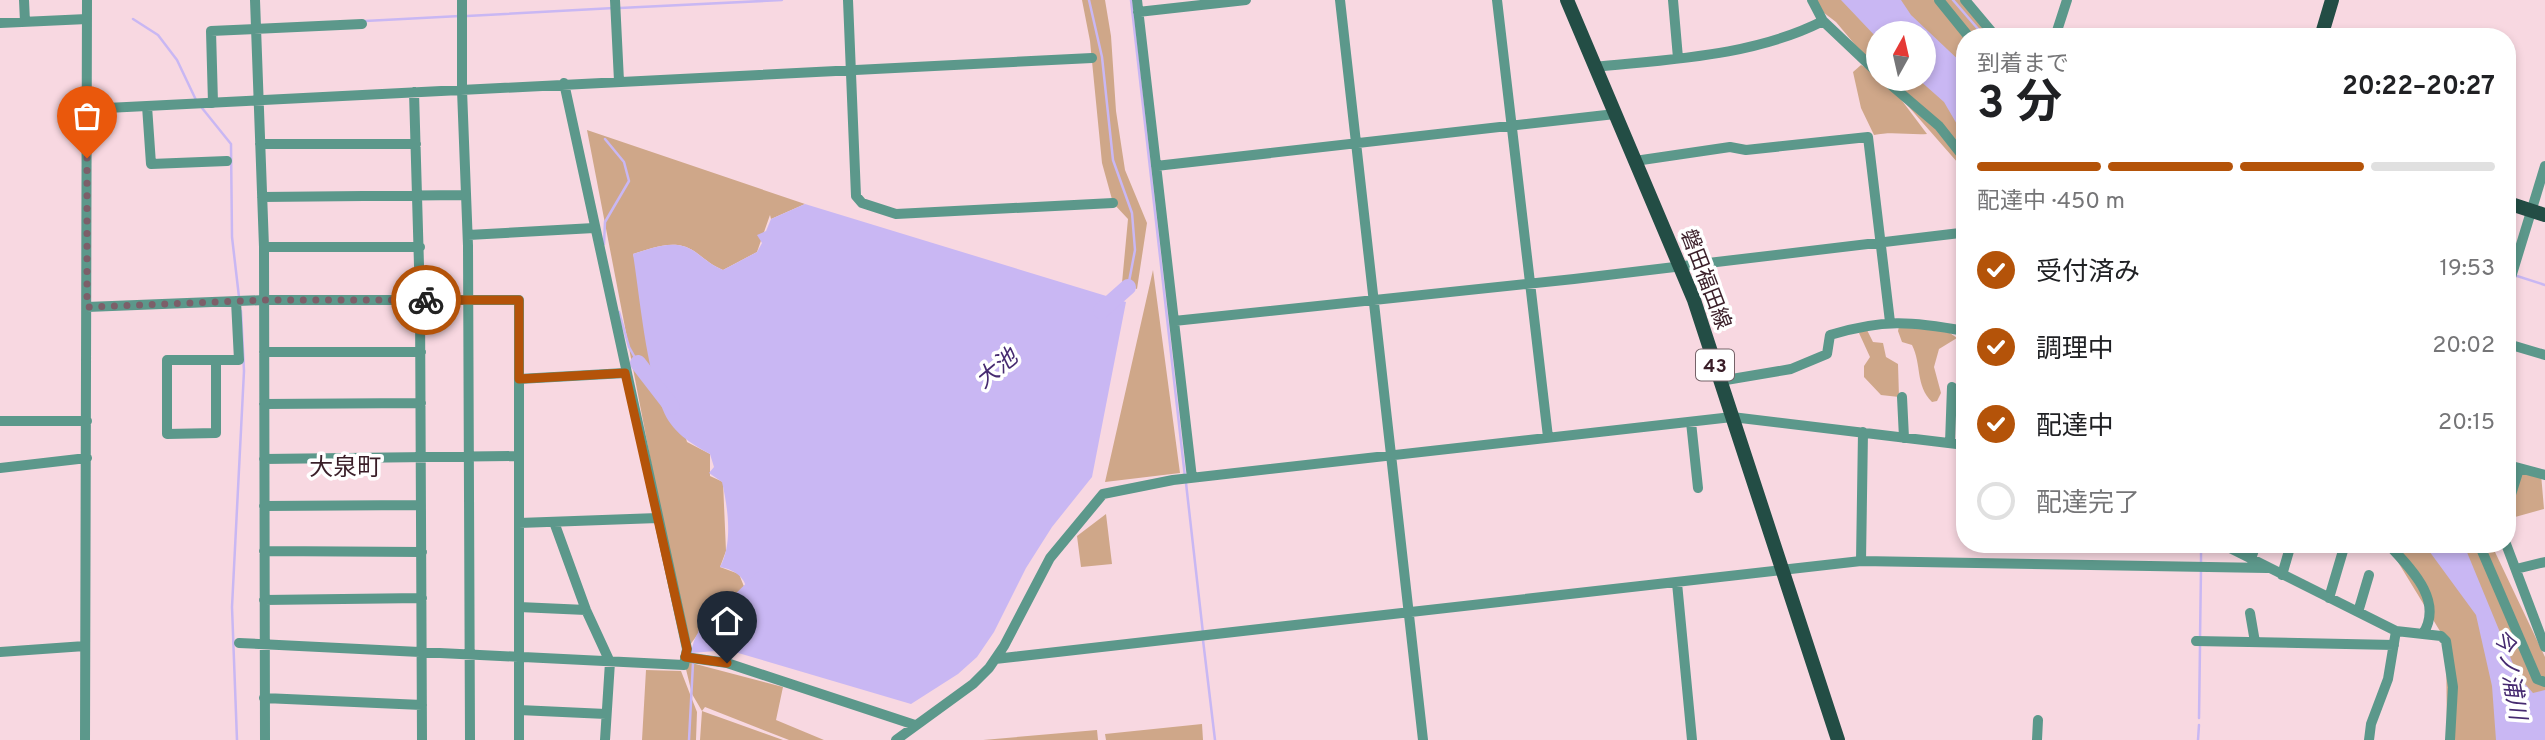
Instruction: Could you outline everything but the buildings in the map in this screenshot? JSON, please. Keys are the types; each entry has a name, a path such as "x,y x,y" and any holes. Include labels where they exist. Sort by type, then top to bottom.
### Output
{"main road":[{"name":"磐田福田線","path":"1567,0 1679,265 1720,380 1838,740"},
{"path":"2324,28 2332,0"},
{"path":"2516,205 2538,212"}],"street":[{"path":"24,0 25,22"},
{"path":"85,740 87,0"},
{"path":"255,0 264,247 265,740"},
{"path":"615,0 619,80"},
{"path":"848,0 856,197 862,203 896,214 1113,203"},
{"path":"1137,0 1192,478"},
{"path":"1138,12 1246,0"},
{"path":"1340,0 1423,740"},
{"path":"1497,0 1548,437"},
{"path":"1673,0 1678,58"},
{"path":"1812,0 1823,21 1866,62"},
{"path":"1939,0 1962,28"},
{"path":"1965,0 1988,28"},
{"path":"2058,28 2067,0"},
{"path":"462,10 462,90 468,235 470,740"},
{"path":"0,23 87,19"},
{"path":"1595,67 1760,46 1793,36 1823,21"},
{"path":"203,103 211,31 362,24"},
{"path":"87,109 1092,58"},
{"path":"239,643 684,665 687,649 564,83"},
{"path":"1898,91 1939,126 1956,148"},
{"path":"414,92 421,300 422,740"},
{"path":"147,106 151,164 227,161"},
{"path":"1156,166 1615,114"},
{"path":"1635,161 1730,147 1746,150 1868,137 1889,322"},
{"path":"260,144 416,144"},
{"path":"2516,266 2538,212 2545,166"},
{"path":"262,197 466,195"},
{"path":"468,235 594,228"},
{"path":"1174,321 1529,284 1956,233"},
{"path":"264,247 419,247"},
{"path":"87,307 264,300 519,300 519,740"},
{"path":"216,360 216,433 167,434 167,360 216,360 239,360 236,301"},
{"path":"1720,380 1791,369 1827,354 1830,335 1870,323 1916,322 1956,329"},
{"path":"2516,346 2545,355"},
{"path":"264,352 421,352"},
{"path":"519,379 625,373"},
{"path":"1950,443 1952,387"},
{"path":"1902,397 1904,438"},
{"path":"264,404 421,403"},
{"path":"896,740 973,684 995,659 1050,558 1103,494 1192,478 1732,417 1956,444"},
{"path":"0,421 87,421"},
{"path":"1691,422 1698,488"},
{"path":"1861,561 1863,432"},
{"path":"264,459 519,456"},
{"path":"0,468 87,458"},
{"path":"2516,468 2545,475"},
{"path":"264,506 421,505"},
{"path":"519,523 658,518"},
{"path":"554,522 586,610 610,662 605,740"},
{"path":"264,551 422,552"},
{"path":"2239,553 2396,631 2441,636 2446,641 2453,687 2450,740"},
{"path":"2251,559 2253,553"},
{"path":"2282,575 2288,553"},
{"path":"2329,598 2342,553"},
{"path":"2395,553 2423,588 2431,603 2431,621 2423,634"},
{"path":"2483,553 2537,679 2545,682"},
{"path":"2510,553 2545,647"},
{"path":"995,659 1861,561 2267,568"},
{"path":"2516,569 2545,562"},
{"path":"2358,612 2369,575"},
{"path":"1677,583 1692,740"},
{"path":"264,600 422,598"},
{"path":"519,607 586,610"},
{"path":"2250,613 2255,642"},
{"path":"2369,740 2371,724 2388,679 2396,631"},
{"path":"2200,641 2393,645"},
{"path":"0,652 85,646"},
{"path":"685,657 727,663 915,725"},
{"path":"264,698 422,705"},
{"path":"519,710 606,714"},
{"path":"2037,740 2038,720"}],"shaded area":[{"path":"1082,0 1105,0 1125,170 1147,223 1137,289 1122,283 1128,219 1113,203 1102,163 1090,41"},
{"path":"1807,0 1967,0 1989,28 1956,28 1956,161 1895,91 1936,91 1936,21 1866,21 1866,58 1836,22"},
{"path":"1861,65 1866,68 1866,91 1895,91 1927,134 1874,135 1861,108 1853,72"},
{"path":"587,130 805,204 771,219 770,215 757,252 723,270 687,247 679,245 664,245 633,254 687,442 710,454 710,476 723,482 726,551 720,567 739,574 747,594 743,611 711,616 687,649"},
{"path":"1153,270 1180,473 1105,482"},
{"path":"1900,322 1950,333 1956,337 1939,349 1934,367 1941,393 1937,401 1932,402 1923,389 1912,345 1902,342 1898,331"},
{"path":"1866,328 1873,342 1883,343 1886,357 1898,364 1899,397 1881,395 1864,377 1864,366 1870,357 1859,333"},
{"path":"2523,470 2541,474 2544,509 2516,517 2516,493"},
{"path":"1106,514 1112,564 1081,567 1077,536"},
{"path":"2392,553 2495,553 2545,657 2545,740 2447,740 2446,641"},
{"path":"684,661 783,687 776,720 824,740 789,740 705,707 702,711 692,694"},
{"path":"646,670 681,671 697,712 696,740 642,740"},
{"path":"702,711 783,740 700,740"},
{"path":"1202,724 1203,740 1106,740 1105,734"},
{"path":"1097,730 1098,740 983,740"}],"water":[{"path":"1841,0 1901,0 1917,21 1866,21 1866,26"},
{"path":"1936,39 1956,58 1956,123 1944,102 1932,91 1936,91"},
{"path":"805,204 1126,302 1092,477 1052,527 1026,568 994,632 977,657 958,674 911,704 728,650 691,653 702,628 739,617 746,600 746,585 737,574 720,567 727,547 727,514 722,482 709,473 714,467 710,454 676,431 663,410 657,393 644,333 633,254 664,245 679,245 687,247 723,270 757,252 762,243 757,235 766,231 771,219"},
{"name":"今ノ浦川","path":"2431,553 2467,553 2518,676 2533,693 2545,690 2545,740 2496,740 2492,686 2476,615"}],"waterway":[{"path":"620,8 782,0"},
{"path":"1089,0 1102,57 1113,160 1132,213 1135,250 1128,287"},
{"path":"1131,0 1185,477"},
{"path":"1953,0 1977,28"},
{"path":"467,16 614,8"},
{"path":"365,21 460,16"},
{"path":"133,19 158,35 177,60 196,100"},
{"path":"202,108 231,144 232,237 239,297"},
{"path":"604,244 605,222 629,181 624,162 605,139"},
{"path":"2516,276 2545,285"},
{"name":"大池","path":"1101,311 1128,287"},
{"path":"237,740 232,607 244,371 241,311"},
{"path":"619,312 629,347 638,363"},
{"name":"大池","path":"638,363 672,407"},
{"path":"1186,483 1203,633"},
{"path":"2201,553 2201,562"},
{"path":"2200,639 2201,569"},
{"name":"大池","path":"706,634 762,579"},
{"path":"1203,640 1215,740"},
{"path":"2199,718 2200,646"},
{"path":"689,740 693,663"},
{"path":"2198,740 2199,725"}],"way so far":[{"path":"87,158 87,307 264,300 426,300"}],"district":[{"name":"大泉町","path":"345,467"}],"route":[{"path":"426,300 519,300 519,379 625,373 687,649 685,657 727,663"}]}
